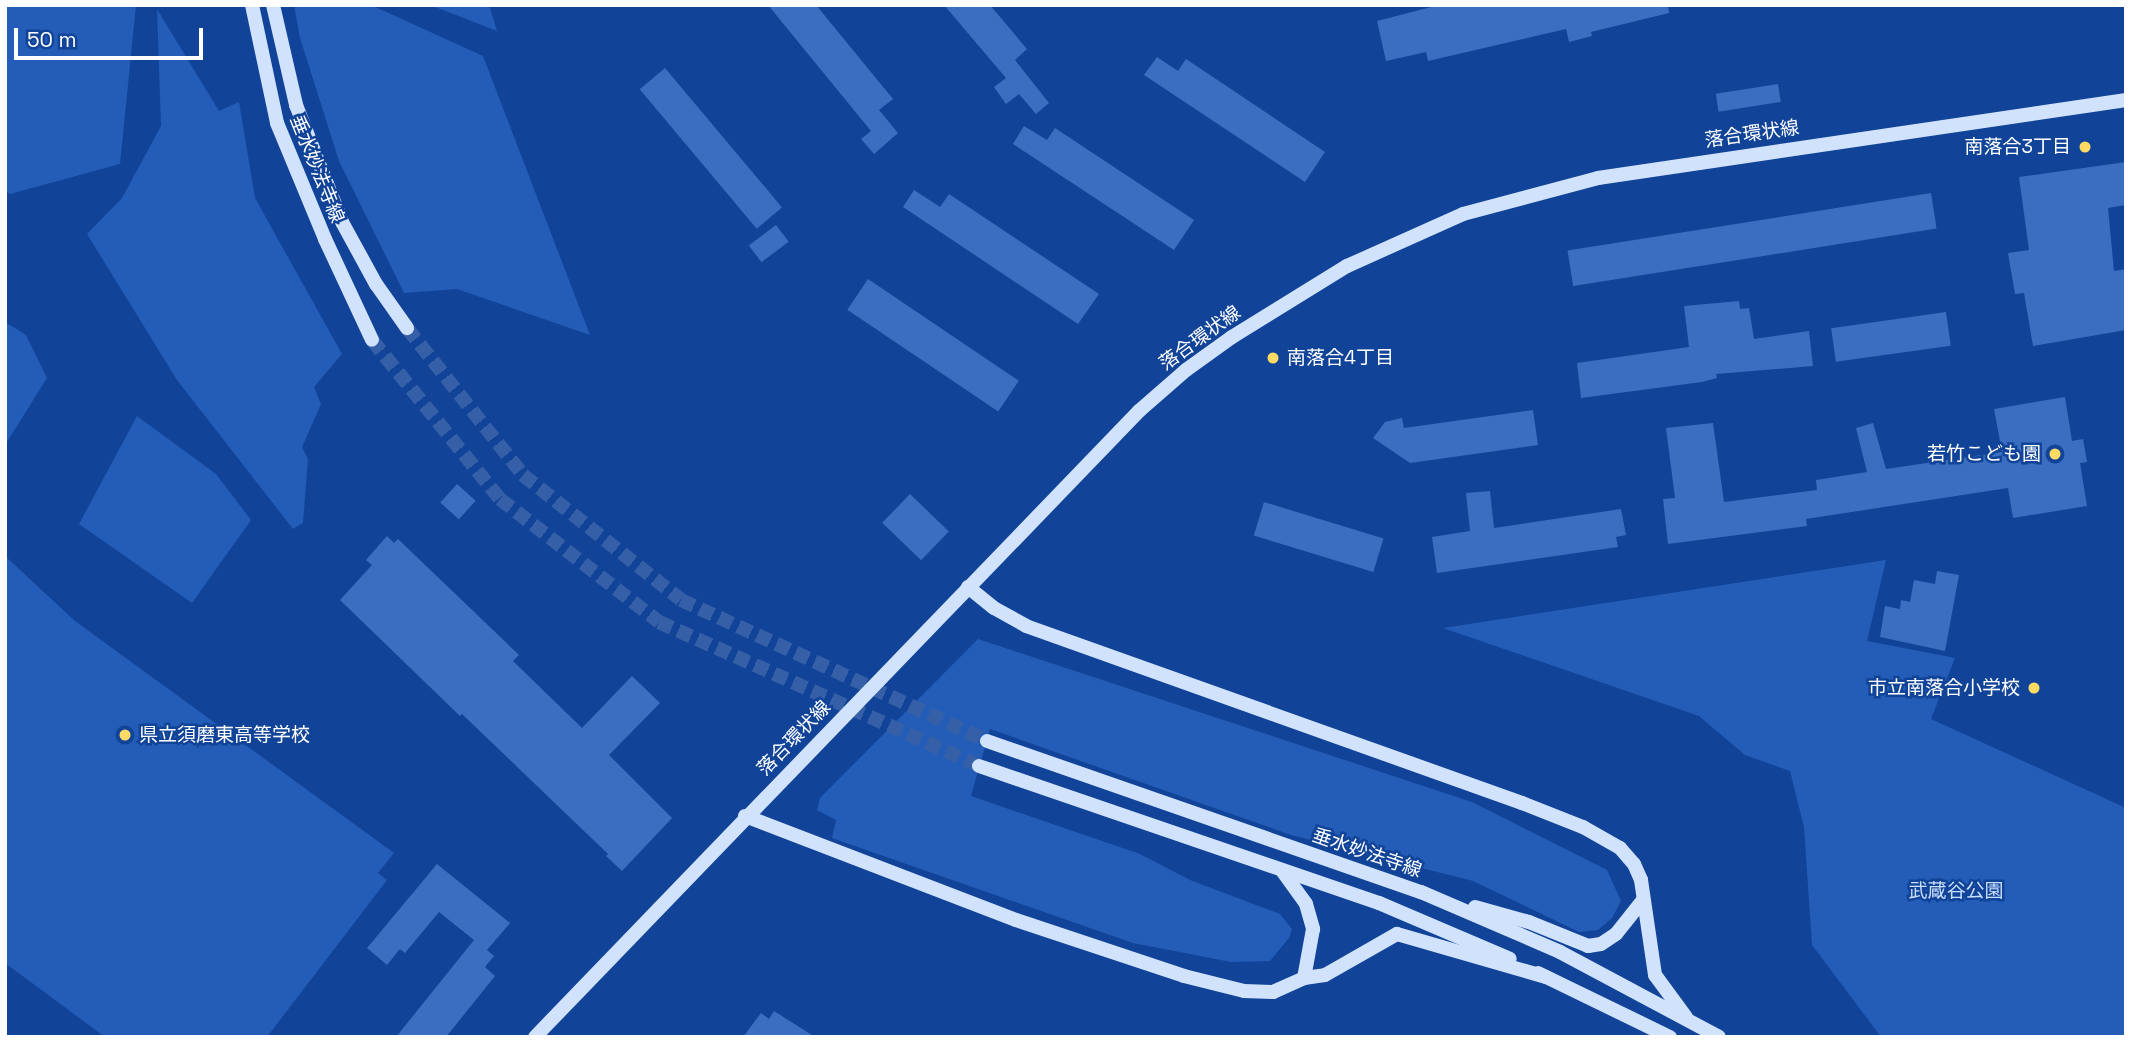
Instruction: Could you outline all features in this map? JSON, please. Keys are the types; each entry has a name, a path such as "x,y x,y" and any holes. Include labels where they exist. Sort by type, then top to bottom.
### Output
{"street":[{"name":"垂水妙法寺線","path":"252,5 277,123 330,252 372,340"},
{"name":"垂水妙法寺線","path":"274,5 296,105 337,210 376,284 407,328"},
{"name":"落合環状線","path":"535,1037 1114,436 1186,370 1281,305 1347,265 1463,214 1598,178 2126,100"},
{"path":"968,587 994,608 1026,626 1472,785 1583,827 1620,848 1634,864 1641,880 1655,975 1686,1017"},
{"name":"垂水妙法寺線","path":"986,741 1421,892 1560,952 1719,1037"},
{"path":"979,766 1379,903 1483,946 1670,1037"},
{"path":"746,816 1016,920 1184,976 1263,993 1279,991 1304,978 1325,975 1397,934 1546,976"},
{"path":"1283,872 1306,904 1313,929 1304,978"},
{"path":"1421,892 1529,922 1588,946 1601,944 1616,934 1643,900"}],"green space":[{"path":"5,5 136,5 120,164 10,194 5,191"},
{"path":"294,5 371,5 483,56 590,335 457,289 404,293 339,161 300,38"},
{"path":"430,5 489,5 497,31"},
{"path":"157,9 219,111 239,102 255,198 342,354 314,387 321,404 302,447 308,459 303,523 293,529 177,380 87,234 122,198 161,126"},
{"path":"5,322 26,335 47,378 5,445"},
{"path":"137,416 216,474 251,520 192,603 79,524"},
{"name":"県立須磨東高等学校","path":"5,556 75,621 394,853 378,873 387,880 267,1037 105,1037 5,963"},
{"name":"武蔵谷公園","path":"1886,560 1867,641 1955,658 1931,719 2126,808 2126,1037 1881,1037 1812,945 1804,827 1790,771 1745,755 1699,716 1443,628"},
{"path":"978,639 1472,802 1607,870 1621,901 1612,918 1598,930 1579,932 1473,881 1291,835 990,729 971,796 1140,854 1190,880 1280,914 1292,929 1289,938 1270,961 1231,962 1133,943 832,838 836,820 817,810 820,798"}],"building":[{"path":"768,5 816,5 893,99 879,110 898,133 874,154 861,139 871,131"},
{"path":"944,5 990,5 1027,49 1015,60 1049,103 1036,114 1019,94 1006,104 994,87 1006,78"},
{"path":"1439,5 1668,5 1669,13 1591,32 1592,36 1569,42 1566,29 1428,61 1426,52 1386,61 1377,21"},
{"path":"1157,57 1178,71 1186,59 1325,152 1305,182 1144,75"},
{"path":"665,68 782,207 757,229 640,89"},
{"path":"1778,84 1781,102 1719,112 1716,94"},
{"path":"1024,126 1047,140 1055,128 1194,220 1174,250 1013,144"},
{"path":"2126,162 2126,205 2108,208 2114,271 2126,269 2126,330 2033,346 2024,293 2015,294 2008,253 2029,250 2019,177"},
{"path":"914,190 940,207 949,194 1099,294 1078,324 903,207"},
{"path":"1931,193 1937,229 1573,286 1568,251"},
{"path":"776,225 789,242 761,262 749,245"},
{"path":"868,279 1019,381 998,411 847,310"},
{"path":"1739,301 1740,309 1749,308 1754,339 1809,331 1813,366 1716,374 1717,378 1702,382 1581,398 1577,363 1689,347 1684,306"},
{"path":"1946,312 1951,346 1836,362 1831,328"},
{"path":"2065,397 2072,441 2083,439 2087,462 2080,463 2087,506 2013,518 2008,488 1806,519 1807,526 1668,544 1663,499 1675,498 1666,428 1713,423 1724,502 1817,490 1816,480 1867,472 1856,428 1873,423 1886,469 2002,452 1994,409"},
{"path":"1533,410 1538,445 1410,463 1373,438 1385,422 1402,418 1404,428"},
{"path":"457,484 476,501 459,519 440,503"},
{"path":"1490,491 1494,528 1621,509 1626,535 1616,537 1618,547 1437,573 1432,537 1470,531 1466,493"},
{"path":"910,494 949,532 921,560 882,523"},
{"path":"1264,502 1384,539 1373,572 1254,535"},
{"path":"387,536 394,543 398,539 519,655 513,661 582,728 632,676 660,703 609,755 672,818 622,871 606,856 608,854 340,600 372,565 366,560"},
{"path":"1937,571 1959,575 1945,651 1880,637 1885,606 1900,609 1901,600 1910,602 1914,580 1935,584"},
{"path":"437,864 510,923 487,950 494,956 485,967 495,976 446,1037 396,1037 474,940 439,912 405,953 400,949 387,965 367,948"},
{"path":"774,1011 815,1037 743,1037 761,1013 769,1019"}],"tunnel":[{"path":"407,328 523,475 681,600 987,741"},
{"path":"372,340 500,499 659,622 979,766"}],"place":[{"name":"南落合3丁目","path":"2085,147"},
{"name":"南落合4丁目","path":"1273,358"},
{"name":"若竹こども園","path":"2055,454"},
{"name":"市立南落合小学校","path":"2034,688"},
{"name":"県立須磨東高等学校","path":"125,735"}]}
